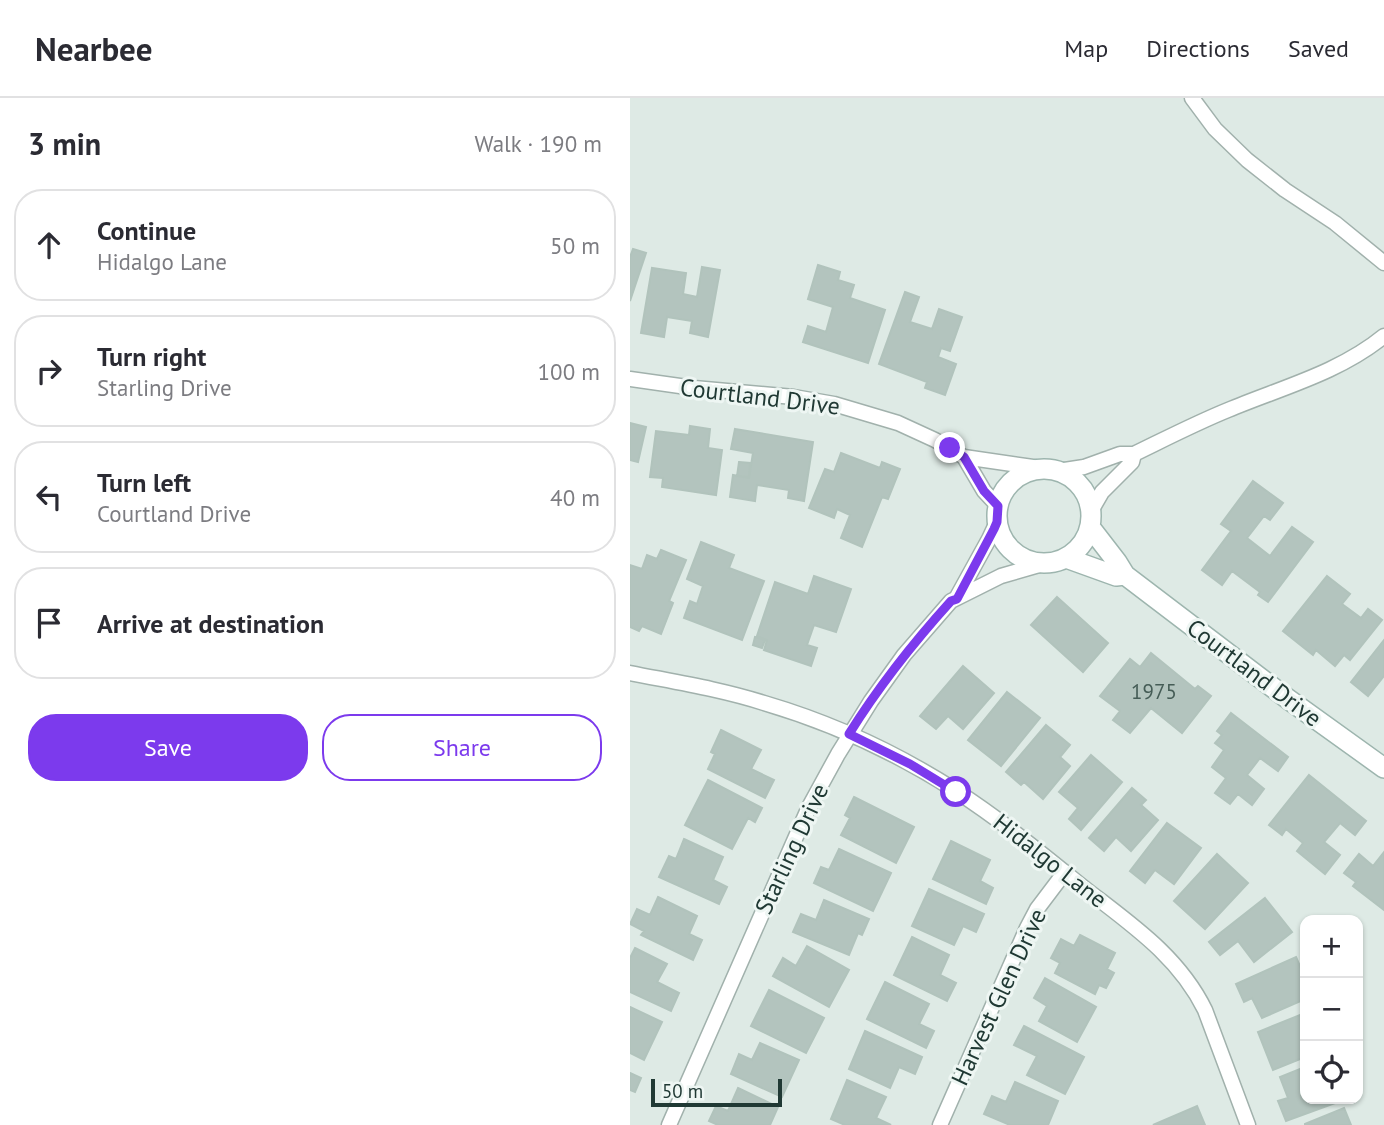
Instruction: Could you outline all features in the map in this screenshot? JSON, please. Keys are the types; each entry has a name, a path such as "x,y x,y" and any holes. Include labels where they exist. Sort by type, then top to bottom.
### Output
{"street":[{"path":"1192,98 1215,129 1247,160 1285,190 1335,223 1384,263"},
{"path":"1134,454 1132,462 1102,492 1090,519 1085,539 1077,550 1066,558 1045,563 1019,556 1008,547 1001,535 997,514 1002,493 1010,482 1021,474 1033,470 1084,467 1120,454 1134,454 1226,411 1345,362 1384,336"},
{"name":"Courtland Drive","path":"630,379 834,404 898,423 964,457 1052,470"},
{"name":"Courtland Drive","path":"964,457 997,514"},
{"path":"1052,470 1071,477 1081,486 1087,498 1090,519"},
{"name":"Starling Drive","path":"957,599 997,514"},
{"name":"Courtland Drive","path":"1090,519 1125,575 1384,768"},
{"name":"Courtland Drive","path":"1066,558 1116,576 1125,575"},
{"name":"Starling Drive","path":"669,1125 806,814 849,734 889,674 951,601 1001,576 1045,563"},
{"name":"Hidalgo Lane","path":"630,673 699,686 803,715 910,764 1001,822 1153,942 1186,977 1208,1016 1248,1125"},
{"name":"Harvest Glen Drive","path":"940,1125 1027,928 1037,909 1065,873"}],"building":[{"path":"633,249 646,253 630,301 630,257"},
{"path":"818,265 840,272 838,280 854,285 850,298 885,310 868,363 803,342 808,326 826,332 833,307 808,299"},
{"path":"702,267 720,270 708,337 690,333 692,321 667,317 664,337 641,333 652,268 686,273 683,294 697,297"},
{"path":"905,292 919,297 910,322 932,329 939,309 962,317 950,351 941,348 938,357 956,364 945,395 925,388 927,382 879,364"},
{"path":"630,423 646,427 638,462 630,460"},
{"path":"690,426 710,429 708,448 722,450 716,495 662,487 663,478 650,477 656,431 689,435"},
{"path":"735,429 813,442 804,501 788,498 789,490 757,485 755,501 730,497 733,475 749,478 753,453 731,449"},
{"path":"841,453 880,468 882,462 900,469 888,499 882,497 862,547 841,538 850,515 837,509 834,518 809,508 825,469 834,472"},
{"path":"739,462 750,463 749,477 737,476"},
{"path":"1253,481 1283,503 1270,520 1264,516 1247,538 1270,556 1292,527 1313,542 1268,602 1258,595 1260,592 1232,571 1222,585 1202,570 1231,531 1221,524"},
{"path":"701,542 734,555 729,568 764,581 742,640 684,618 690,601 697,604 703,586 687,579"},
{"path":"661,550 686,560 669,601 673,603 661,634 642,626 639,631 630,627 630,565 642,569 647,555 657,559"},
{"path":"814,576 851,589 836,632 814,625 807,645 817,648 811,666 764,650 767,640 757,636 775,582 808,594"},
{"path":"1327,576 1350,594 1342,604 1361,618 1368,609 1382,620 1350,660 1344,655 1335,666 1316,650 1313,655 1283,631"},
{"path":"1057,597 1108,643 1083,672 1031,625"},
{"path":"755,637 765,640 762,648 753,645"},
{"path":"1384,640 1384,676 1368,696 1351,682"},
{"path":"1151,653 1195,689 1198,686 1211,696 1182,733 1151,708 1130,733 1113,720 1120,711 1100,696 1130,659 1140,667"},
{"path":"963,666 994,693 963,729 948,716 936,729 920,716"},
{"path":"1007,692 1040,718 1001,766 968,740"},
{"path":"1231,713 1288,757 1278,771 1260,758 1247,775 1264,789 1252,805 1238,794 1230,804 1215,793 1226,778 1212,767 1224,750 1215,743 1222,735 1217,731"},
{"path":"1046,725 1070,745 1060,757 1070,766 1043,799 1024,782 1021,785 1006,772"},
{"path":"721,730 761,750 751,769 774,780 765,798 708,769 715,754 711,752"},
{"path":"1091,755 1122,782 1081,830 1069,819 1078,808 1059,792"},
{"path":"1309,775 1366,821 1355,835 1340,823 1324,842 1340,855 1325,874 1297,851 1303,843 1286,829 1282,835 1269,825"},
{"path":"708,780 762,808 755,822 748,818 732,849 685,825"},
{"path":"1132,788 1146,800 1141,805 1158,820 1131,851 1116,837 1104,851 1089,838"},
{"path":"854,797 914,827 896,863 841,835 850,818 845,815"},
{"path":"1167,823 1201,848 1174,884 1155,870 1145,883 1130,871"},
{"path":"684,839 723,857 713,880 727,887 719,904 659,877 669,856 676,859"},
{"path":"951,841 990,860 980,881 993,888 986,904 933,879"},
{"path":"839,849 891,873 873,911 814,883 821,867 829,870"},
{"path":"1384,852 1384,910 1353,886 1356,882 1344,873 1359,854 1373,866"},
{"path":"1217,854 1248,883 1205,929 1174,901"},
{"path":"929,889 984,914 976,932 963,926 954,945 912,926"},
{"path":"658,897 697,916 689,934 702,940 693,960 641,935 644,931 630,924 637,909 650,915"},
{"path":"1265,898 1292,932 1254,962 1238,941 1220,955 1209,942"},
{"path":"824,900 869,919 862,935 858,933 849,955 793,932 801,914 816,920"},
{"path":"1080,935 1115,953 1107,969 1114,973 1106,988 1099,985 1095,994 1055,973 1060,963 1051,958 1061,939 1074,946"},
{"path":"912,937 949,955 940,975 956,983 947,1001 894,975"},
{"path":"807,946 849,970 829,1007 773,976 783,958 796,966"},
{"path":"635,948 667,964 657,982 679,993 671,1011 630,992 630,958"},
{"path":"1296,957 1300,966 1300,1001 1262,1018 1252,998 1244,1002 1236,984"},
{"path":"1045,978 1096,1007 1077,1042 1039,1021 1047,1006 1034,998"},
{"path":"885,982 929,1004 919,1024 934,1031 926,1048 867,1019"},
{"path":"769,990 824,1018 806,1053 751,1026"},
{"path":"630,1007 662,1022 644,1060 630,1053"},
{"path":"1300,1015 1300,1059 1273,1070 1258,1032"},
{"path":"1024,1026 1084,1057 1065,1094 1027,1075 1037,1056 1014,1045"},
{"path":"865,1031 922,1057 915,1074 899,1067 890,1088 849,1069"},
{"path":"760,1043 799,1060 782,1097 731,1074 739,1054 752,1060"},
{"path":"1300,1069 1300,1104 1332,1104 1286,1121 1278,1101 1288,1098 1280,1077"},
{"path":"630,1073 641,1078 635,1092 630,1090"},
{"path":"847,1080 886,1097 876,1118 891,1125 845,1125 831,1119"},
{"path":"1015,1082 1058,1101 1048,1125 1010,1125 984,1114 992,1096 1006,1102"},
{"path":"738,1088 778,1107 770,1125 718,1125 709,1121 716,1106 728,1111"},
{"path":"1197,1106 1205,1125 1153,1125"},
{"path":"1344,1108 1351,1125 1305,1125 1305,1124"}],"route":[{"path":"950,448 964,457 984,491 998,506 997,522 957,599 951,601 929,625 889,674 849,734 910,764 956,792"}]}
